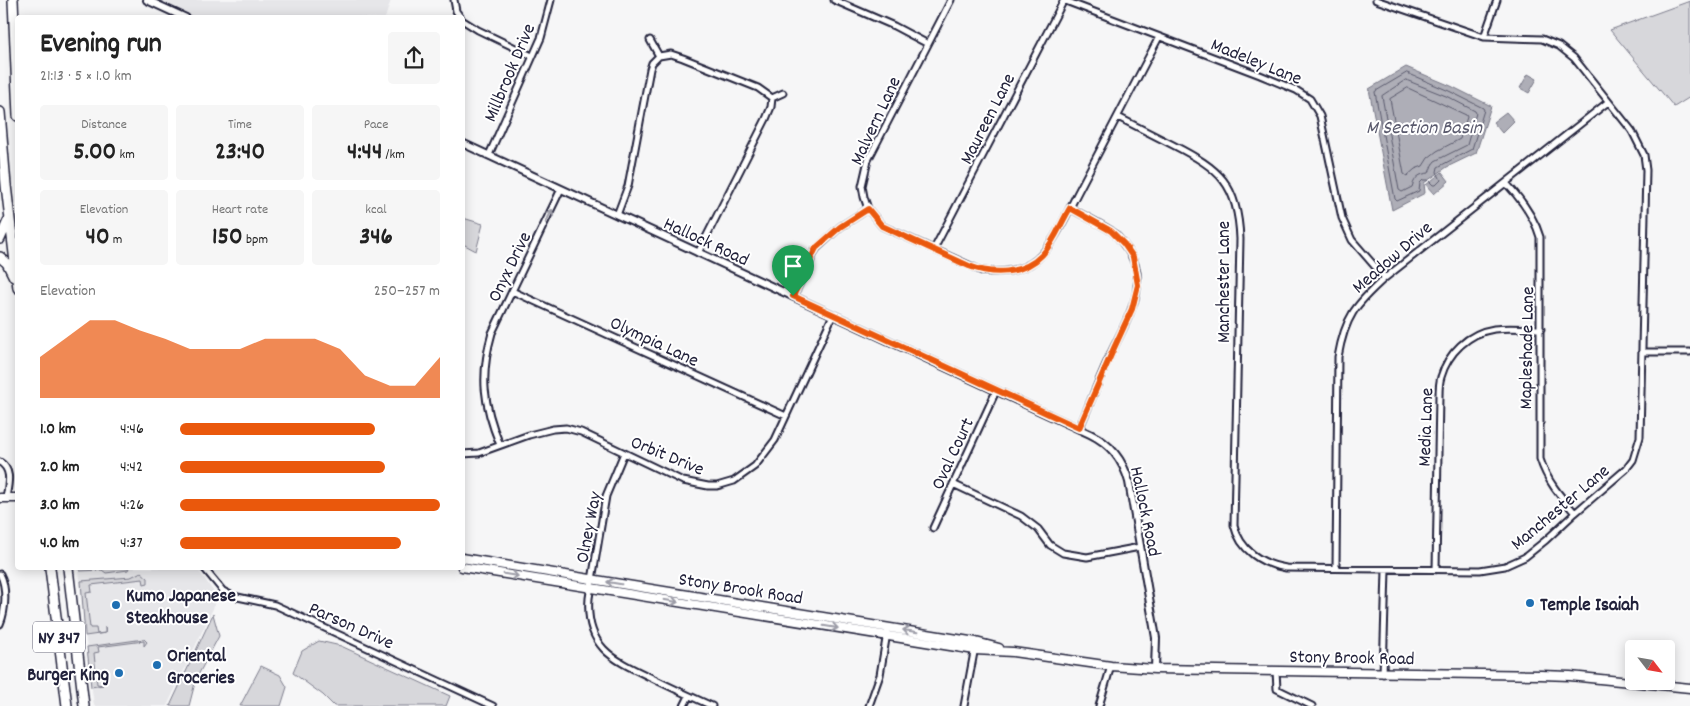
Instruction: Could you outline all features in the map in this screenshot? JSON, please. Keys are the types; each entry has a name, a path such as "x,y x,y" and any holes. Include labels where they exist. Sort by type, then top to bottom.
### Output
{"highway":[{"path":"14,0 15,40"},
{"path":"0,112 15,269"},
{"path":"0,239 9,218"},
{"path":"0,257 7,263 15,281"},
{"name":"NY 347","path":"50,570 67,706"},
{"name":"NY 347","path":"68,570 84,706"}],"main road":[{"name":"Stony Brook Road","path":"465,558 592,579 754,610 1110,666 1155,669 1383,674 1467,673 1570,676 1690,688"},
{"name":"Stony Brook Road","path":"465,567 591,588 754,610"}],"street":[{"path":"147,0 180,15"},
{"path":"454,0 456,11 459,15"},
{"name":"Millbrook Drive","path":"489,155 541,38 551,0"},
{"path":"834,0 894,26 928,44"},
{"name":"Malvern Lane","path":"951,0 868,160 862,186 868,209 882,226 982,271 1003,272 1025,267 1042,255 1070,208 1159,37"},
{"name":"Madeley Lane","path":"1063,0 1278,82 1310,99 1320,116 1342,218 1352,240 1385,278"},
{"name":"Maureen Lane","path":"934,249 1063,0"},
{"name":"Manchester Lane","path":"1118,117 1213,168 1230,192 1236,208 1240,239 1234,525 1236,534 1248,550 1265,562 1286,568 1480,570 1505,566 1536,549 1626,469 1633,460 1640,437 1646,170 1644,154 1632,131 1574,58 1559,46 1542,39 1484,37 1377,0"},
{"path":"1484,37 1497,0"},
{"path":"465,21 478,30 532,56"},
{"path":"650,40 659,56"},
{"path":"617,216 628,186 650,69 652,63 659,56 671,54 683,58 758,88 772,98"},
{"path":"772,98 783,93"},
{"path":"698,253 766,118 771,107 772,98"},
{"name":"Meadow Drive","path":"1336,568 1338,357 1341,338 1352,312 1385,278 1608,102"},
{"name":"Hallock Road","path":"465,144 1079,428 1105,442 1117,454 1123,464 1129,482 1156,638 1155,669"},
{"name":"Mapleshade Lane","path":"1506,183 1519,197 1534,219 1540,237 1540,459 1554,489 1575,513"},
{"name":"Onyx Drive","path":"500,445 484,394 485,366 492,332 561,189"},
{"path":"1070,208 1111,231 1124,244 1133,257 1138,285 1132,309 1079,428"},
{"path":"793,296 816,248 840,227 868,209"},
{"name":"Olympia Lane","path":"512,291 786,416"},
{"name":"Orbit Drive","path":"465,454 479,453 541,432 566,428 581,432 683,481 717,486 734,480 755,466 775,440 832,315"},
{"name":"Media Lane","path":"1436,570 1439,396 1440,379 1444,369 1448,360 1459,346 1481,332 1505,328 1541,329"},
{"path":"1642,352 1690,352"},
{"name":"Oval Court","path":"933,528 996,391"},
{"name":"Olney Way","path":"624,453 606,496 592,579 588,614 594,636 611,656 626,666 712,706"},
{"path":"1,462 9,474 3,498"},
{"path":"953,484 1021,516 1038,530 1050,545 1063,553 1087,557 1140,547"},
{"name":"Parson Drive","path":"206,570 223,591 233,596 282,608 493,706"},
{"path":"1383,674 1386,570"},
{"path":"0,574 4,585 4,600 3,617 0,624"},
{"path":"869,706 878,685 887,632"},
{"path":"964,706 975,646"},
{"path":"1099,706 1110,666"},
{"path":"1276,671 1277,689 1312,706"},
{"path":"684,706 689,696"}],"shaded area":[{"path":"147,0 391,0 386,15 181,15"},
{"path":"1690,1 1690,97 1674,107 1610,30"},
{"path":"465,219 483,224 476,251 465,245"},
{"path":"79,570 198,570 218,598 167,706 94,706"},
{"path":"102,570 128,570 106,573"},
{"path":"141,572 148,578 148,583 144,584 143,579 91,585 92,592 86,593 90,628 96,628 97,634 105,633 105,627 106,633 85,636 81,581 131,577"},
{"path":"213,614 219,636 196,679 189,706 170,706"},
{"path":"144,639 147,642 144,646 144,641 98,647 99,652 94,653 97,684 103,685 91,687 87,647"},
{"path":"319,641 341,646 450,696 446,706 334,706 323,695 293,673 302,651"},
{"path":"261,666 280,675 287,687 281,706 240,706"}],"water":[{"name":"M Section Basin","path":"1406,67 1491,106 1476,153 1447,167 1424,183 1425,193 1392,210 1369,89"},
{"path":"1528,74 1537,79 1529,93 1520,88"},
{"path":"1506,112 1514,121 1502,133 1493,122"},
{"path":"1442,172 1449,181 1434,194 1426,185"}],"place":[{"name":"Temple Isaiah","path":"1530,603"},
{"name":"Kumo Japanese Steakhouse","path":"116,605"},
{"name":"Oriental Groceries","path":"157,665"},
{"name":"Burger King","path":"119,673"}],"route":[{"path":"1070,208 1111,231 1124,244 1133,257 1138,285 1132,309 1079,428 793,296 816,248 821,242 868,209 882,226 969,266 994,273 1025,267 1042,255 1070,208"}]}
